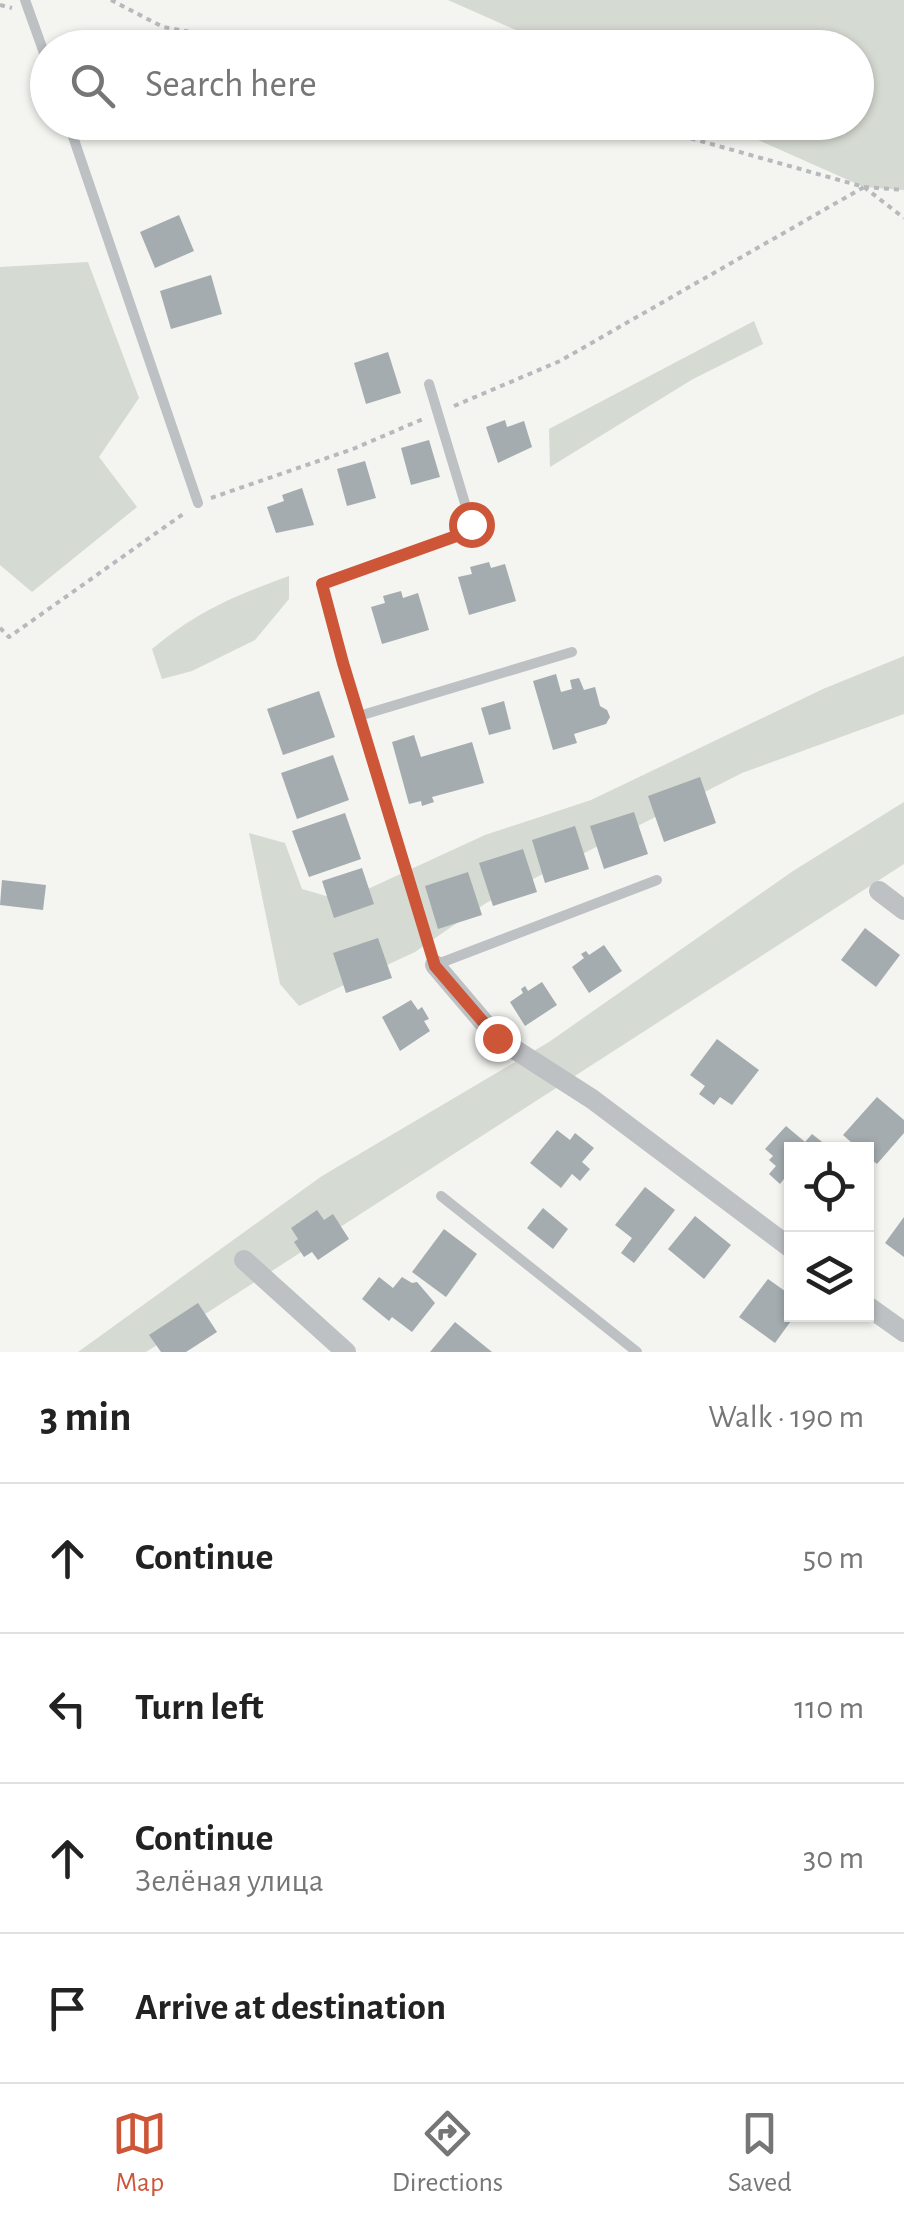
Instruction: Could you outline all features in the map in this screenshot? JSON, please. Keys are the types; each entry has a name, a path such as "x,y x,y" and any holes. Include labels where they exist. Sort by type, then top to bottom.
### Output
{"street":[{"path":"879,891 904,910"},
{"path":"435,966 497,1038 592,1099 784,1244"},
{"path":"244,1260 346,1352"},
{"path":"874,1311 904,1332"}],"lane":[{"path":"25,0 36,30"},
{"path":"74,140 198,503"},
{"path":"429,384 473,530 322,584 435,966 658,880"},
{"path":"359,716 572,652"},
{"path":"441,1196 637,1352"}],"path":[{"path":"112,0 163,27 180,30"},
{"path":"696,140 864,188 904,190"},
{"path":"864,188 904,218"},
{"path":"0,628 9,637"}],"shaded area":[{"path":"448,0 904,0 904,190 864,187 758,140 874,140 874,30 516,30"},
{"path":"88,262 139,398 99,457 137,507 32,592 0,565 0,267"},
{"path":"754,321 763,344 693,379 550,467 549,429"},
{"path":"289,576 289,599 255,640 192,671 162,679 152,649 217,606"},
{"path":"904,656 904,714 742,773 486,903 415,952 299,1006 280,984 249,833 285,843 302,889 333,898 370,888 485,835 591,800 823,689"},
{"path":"904,802 904,864 146,1352 78,1352 322,1176 549,1042 793,871"}],"building":[{"path":"179,215 194,251 155,268 140,232"},
{"path":"211,275 222,314 171,329 160,291"},
{"path":"388,352 401,393 366,404 354,363"},
{"path":"505,420 507,427 524,421 532,447 498,463 486,427"},
{"path":"429,440 440,477 411,485 401,448"},
{"path":"365,461 376,498 347,506 337,469"},
{"path":"302,488 314,525 276,533 267,507 284,501 282,495"},
{"path":"489,562 491,568 505,564 516,601 469,615 458,577 472,574 470,567"},
{"path":"401,591 403,598 418,593 429,630 382,644 371,607 385,603 383,596"},
{"path":"556,674 561,692 572,689 570,680 579,678 584,690 595,687 600,706 610,717 606,724 574,734 577,743 553,750 533,681"},
{"path":"319,691 335,737 283,755 267,709"},
{"path":"504,701 511,729 489,735 481,708"},
{"path":"414,735 421,757 472,742 484,783 432,797 434,802 422,806 421,801 409,804 392,742"},
{"path":"333,755 349,800 297,819 281,773"},
{"path":"700,777 716,823 664,842 648,796"},
{"path":"634,812 648,854 604,869 590,826"},
{"path":"345,813 361,859 309,877 292,831"},
{"path":"575,826 589,869 545,883 532,840"},
{"path":"523,849 537,892 493,906 479,863"},
{"path":"362,868 374,904 334,918 322,881"},
{"path":"468,872 482,915 438,929 425,886"},
{"path":"2,880 46,885 43,910 0,905"},
{"path":"865,928 900,955 876,987 841,960"},
{"path":"378,938 392,978 346,993 333,953"},
{"path":"604,945 622,971 589,993 572,967 584,958 581,954 586,951 589,955"},
{"path":"542,982 557,1005 525,1026 510,1002 523,993 521,989 525,986 528,991"},
{"path":"411,1000 418,1010 422,1007 430,1031 400,1051 382,1017"},
{"path":"717,1039 759,1070 732,1105 720,1097 714,1105 699,1094 705,1086 690,1075"},
{"path":"877,1097 904,1120 904,1133 877,1164 874,1142 851,1142 843,1135"},
{"path":"786,1126 805,1142 784,1142 784,1179 780,1184 769,1174 776,1166 765,1149"},
{"path":"557,1130 570,1140 575,1133 594,1148 582,1162 590,1169 580,1181 572,1174 561,1188 530,1163"},
{"path":"812,1134 822,1142 805,1142"},
{"path":"645,1187 675,1210 634,1263 621,1253 632,1238 615,1225"},
{"path":"543,1208 568,1229 553,1249 527,1228"},
{"path":"317,1210 324,1220 333,1214 349,1239 318,1260 312,1252 304,1257 291,1228"},
{"path":"695,1216 731,1245 704,1279 668,1249"},
{"path":"904,1217 904,1257 885,1243"},
{"path":"444,1229 477,1254 446,1297 412,1272"},
{"path":"379,1277 393,1288 402,1277 417,1282 435,1303 412,1332 392,1317 389,1321 362,1299"},
{"path":"768,1279 784,1290 784,1322 790,1322 775,1343 739,1317"},
{"path":"198,1303 217,1332 186,1352 161,1352 149,1335"},
{"path":"455,1322 492,1352 430,1352"}],"route":[{"path":"471,524 473,530 322,584 435,966 497,1038"}]}
